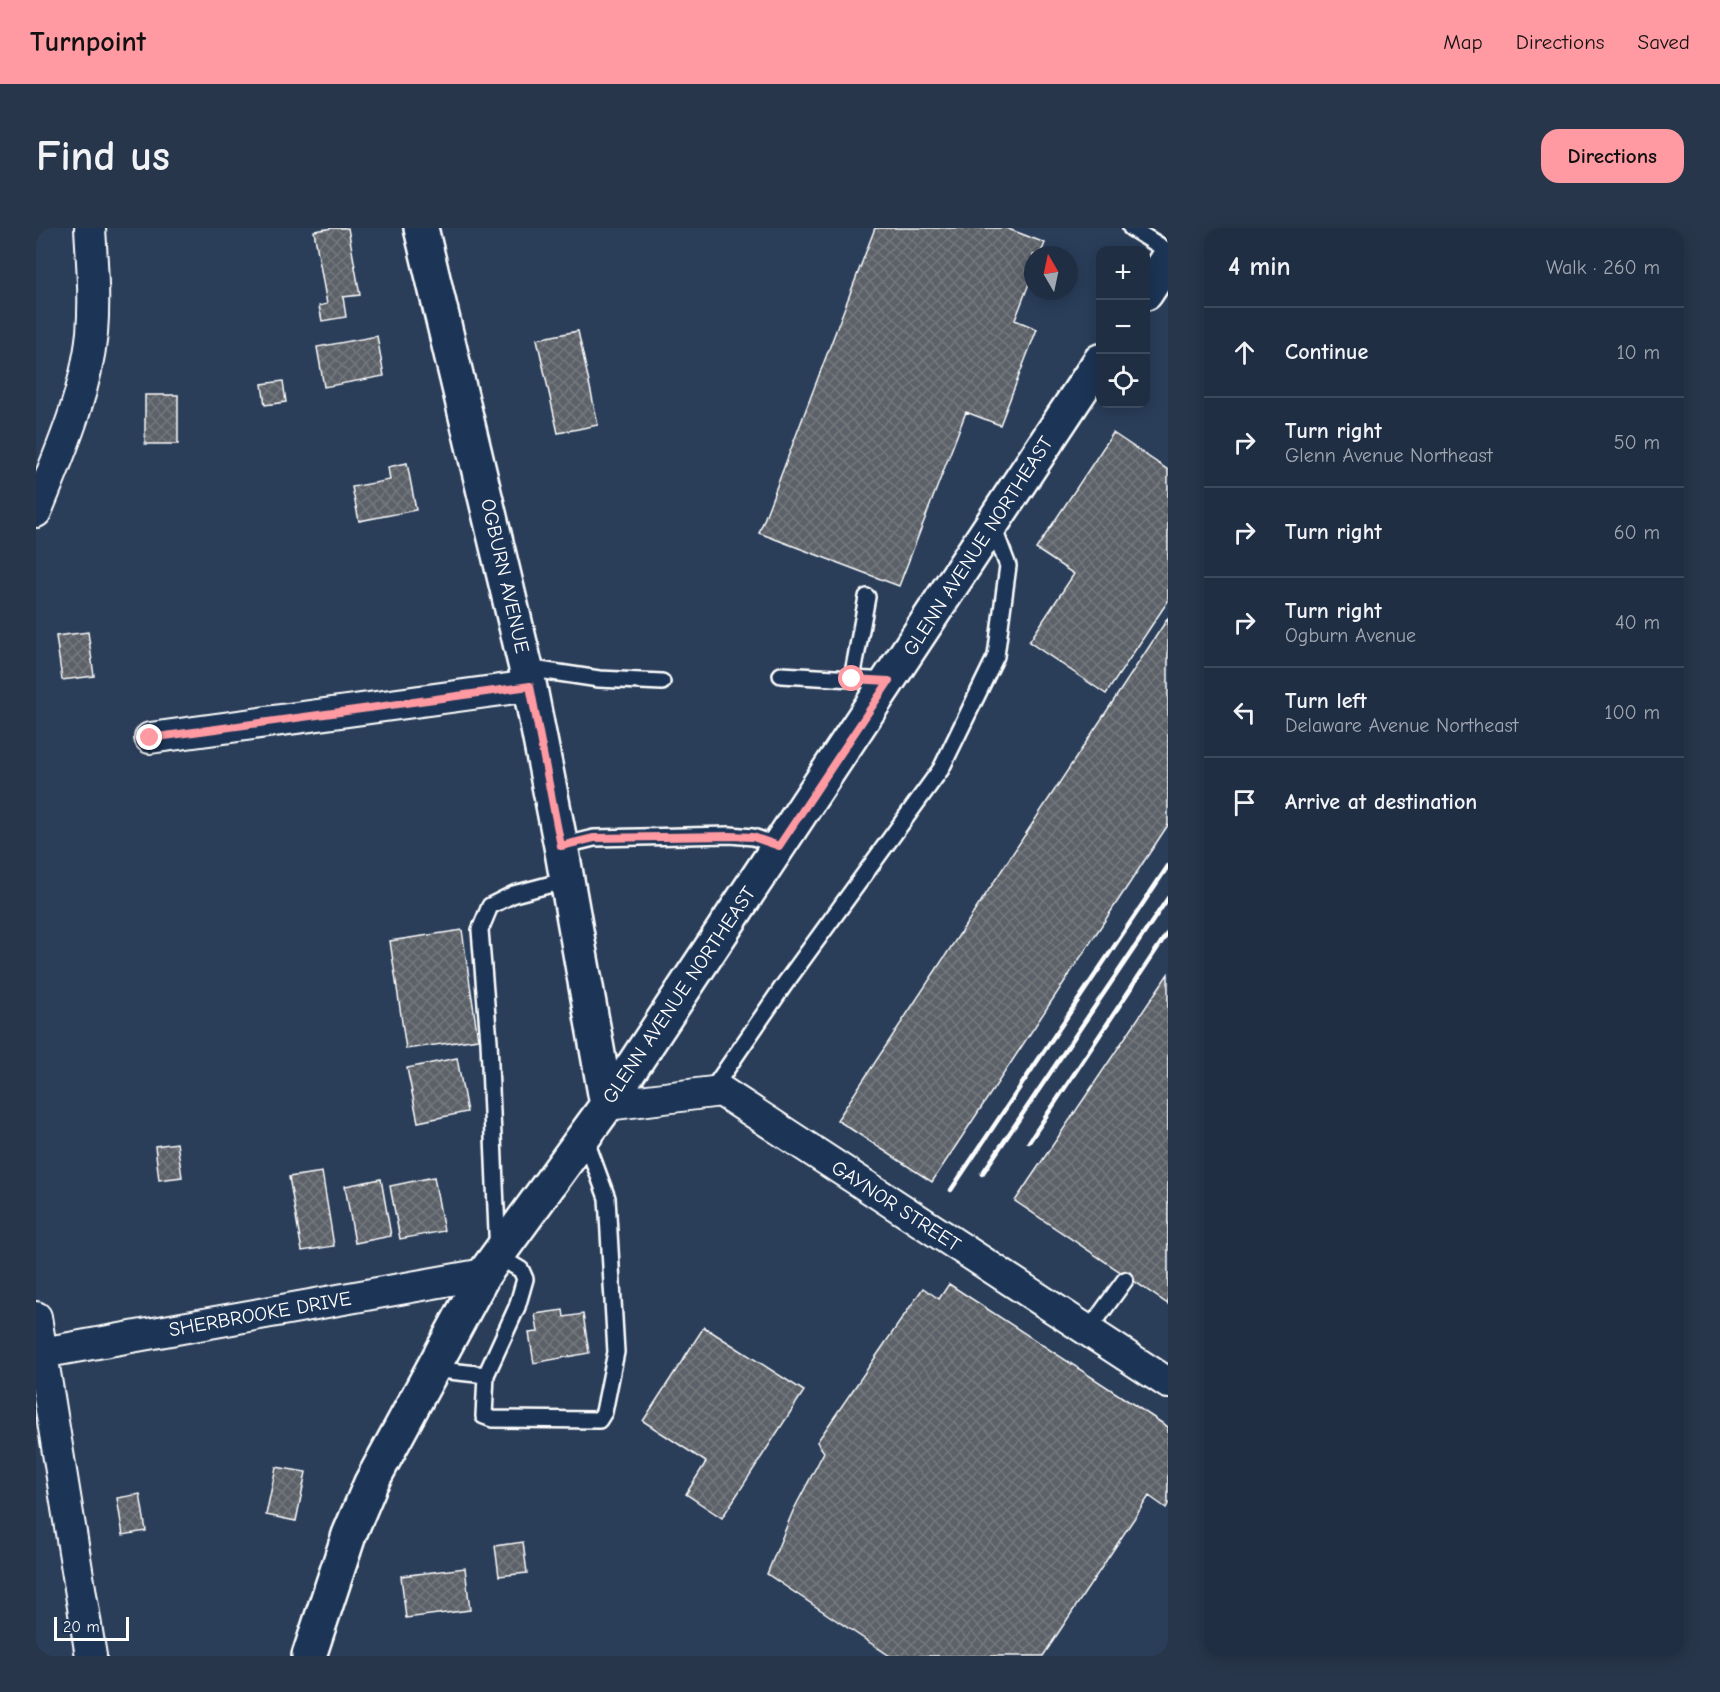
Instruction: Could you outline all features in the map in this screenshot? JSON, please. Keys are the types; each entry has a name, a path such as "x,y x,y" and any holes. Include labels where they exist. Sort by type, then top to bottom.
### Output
{"street":[{"path":"36,512 63,446 83,380 92,335 94,290 90,228"},
{"name":"OGBURN AVENUE","path":"421,228 528,677 607,1105"},
{"path":"1150,287 1168,259"},
{"name":"GLENN AVENUE NORTHEAST","path":"309,1656 350,1535 371,1483 431,1369 491,1265 607,1105 1096,368"},
{"path":"150,738 528,677"},
{"name":"GAYNOR STREET","path":"607,1105 720,1091 1168,1383"},
{"name":"SHERBROOKE DRIVE","path":"39,1353 491,1265"},
{"path":"36,1317 39,1353 91,1656"}],"lane":[{"path":"1131,228 1168,250"},
{"path":"710,1093 784,985 941,770 996,656 1008,566 992,524"},
{"path":"852,679 867,597"},
{"path":"781,675 889,681"},
{"path":"528,677 662,682"},
{"path":"561,846 594,838 706,836 753,837 779,846"},
{"path":"567,880 514,894 490,906 480,930 489,1041 491,1265 521,1270 525,1279 517,1307 486,1375 483,1410 484,1416 492,1419 599,1420 604,1412 616,1352 607,1198 584,1136"},
{"path":"1089,1331 1125,1280"},
{"path":"431,1369 486,1375"}],"building":[{"path":"348,228 360,295 343,297 346,317 322,321 319,306 327,304 314,231"},
{"path":"875,228 1006,228 1045,243 1044,246 1024,246 1024,296 1015,320 1037,329 1000,425 966,412 899,586 759,533"},
{"path":"578,331 598,425 558,433 537,339"},
{"path":"377,336 384,376 324,387 317,347"},
{"path":"283,381 286,402 265,405 262,384"},
{"path":"145,395 178,395 178,444 145,444"},
{"path":"1113,433 1168,470 1168,601 1106,694 1029,642 1074,574 1036,549"},
{"path":"407,463 416,510 359,521 352,487 390,480 388,467"},
{"path":"1168,618 1168,825 932,1182 837,1120"},
{"path":"88,632 94,676 62,680 56,636"},
{"path":"462,930 478,1039 406,1049 390,941"},
{"path":"1168,974 1168,1304 1015,1201"},
{"path":"457,1058 467,1112 418,1122 407,1068"},
{"path":"177,1143 182,1177 159,1180 155,1146"},
{"path":"322,1172 334,1246 302,1251 289,1177"},
{"path":"434,1177 444,1231 400,1239 390,1186"},
{"path":"381,1179 391,1236 355,1243 345,1186"},
{"path":"949,1284 1168,1427 1168,1504 1166,1508 1149,1496 1043,1656 890,1656 767,1574 793,1511 824,1452 817,1442 923,1288 939,1299"},
{"path":"563,1310 564,1317 583,1314 589,1353 534,1363 529,1333 538,1332 535,1314"},
{"path":"704,1327 804,1391 722,1518 686,1494 706,1462 643,1421"},
{"path":"276,1467 306,1472 296,1521 266,1515"},
{"path":"140,1494 146,1531 123,1535 117,1498"},
{"path":"523,1542 527,1573 499,1576 495,1546"},
{"path":"465,1568 470,1610 406,1618 401,1576"}],"railway":[{"path":"951,1190 1168,866"},
{"path":"982,1174 1168,898"},
{"path":"1029,1142 1168,932"}],"route":[{"path":"150,738 530,686 561,846 594,838 730,836 753,837 779,846 889,681 852,679"}]}
